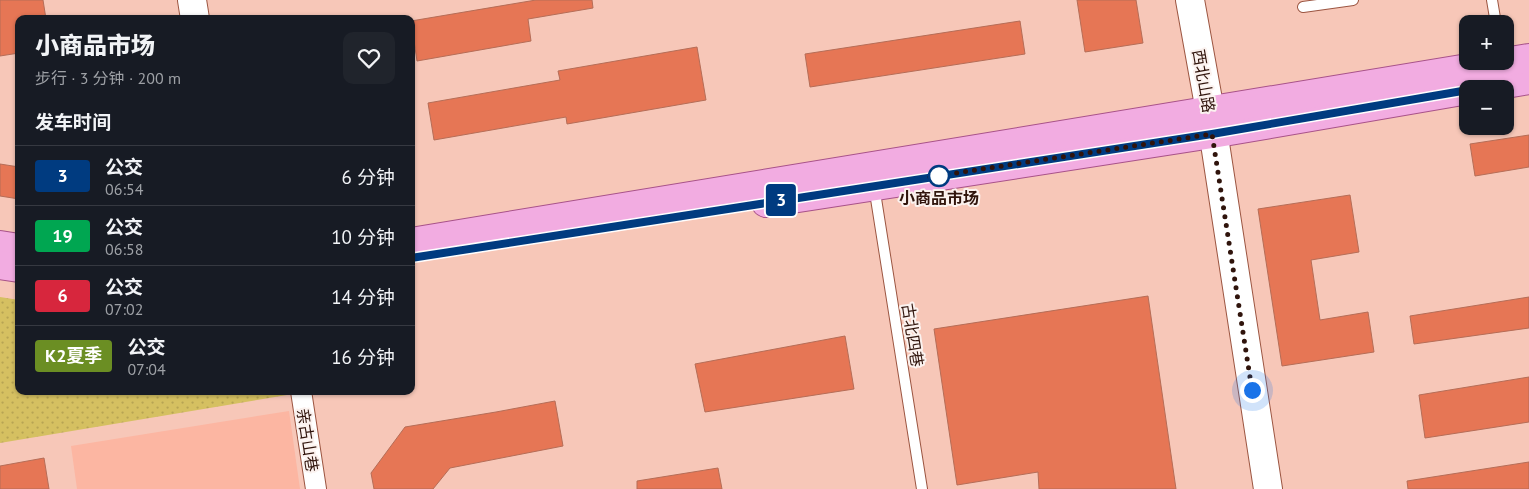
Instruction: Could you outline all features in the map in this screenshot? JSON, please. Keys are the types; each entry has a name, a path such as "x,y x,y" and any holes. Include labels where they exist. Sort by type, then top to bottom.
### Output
{"main road":[{"path":"192,0 194,15"},
{"name":"西北山路","path":"1190,0 1211,122 1268,489"},
{"path":"1514,60 1529,58"},
{"path":"415,257 874,186 1211,122 1462,70"},
{"path":"1514,83 1529,80"},
{"path":"415,241 1211,122 1459,91"},
{"path":"0,245 15,247"},
{"path":"0,265 15,267"}],"street":[{"name":"亲古山巷","path":"302,395 316,489"}],"lane":[{"path":"1303,8 1353,0"},
{"path":"1492,0 1494,15"},
{"name":"古北四巷","path":"874,186 922,489"}],"shaded area":[{"path":"0,297 15,299 15,395 287,395 0,443"},
{"path":"289,411 300,489 77,489 71,446"}],"building":[{"path":"0,0 43,0 45,15 15,15 15,54 0,56"},
{"path":"536,0 592,0 593,8 528,19 531,41 417,61 415,20"},
{"path":"1077,0 1136,0 1143,43 1085,52"},
{"path":"1020,21 1025,54 810,87 805,54"},
{"path":"697,47 706,100 567,124 566,117 434,140 428,103 560,80 558,71"},
{"path":"1529,135 1529,167 1475,176 1470,144"},
{"path":"0,164 15,166 15,198 0,196"},
{"path":"1350,195 1359,252 1311,260 1320,320 1368,312 1374,352 1282,366 1258,209"},
{"path":"1148,296 1176,489 1039,489 1038,472 957,485 934,329"},
{"path":"1529,297 1529,328 1414,344 1410,316"},
{"path":"845,336 854,389 705,412 695,364"},
{"path":"1529,377 1529,422 1425,438 1419,395"},
{"path":"555,401 563,446 450,468 433,489 374,489 371,473 405,427"},
{"path":"44,458 49,489 0,489 0,466"},
{"path":"1529,462 1529,489 1408,489 1407,481"},
{"path":"718,468 722,489 637,489 637,481"}],"bus line":[{"name":"3","path":"415,257 1212,134 1459,92"}],"place":[{"name":"小商品市场","path":"939,176"}],"route":[{"path":"939,176 930,177 1212,134 1252,390"}]}
